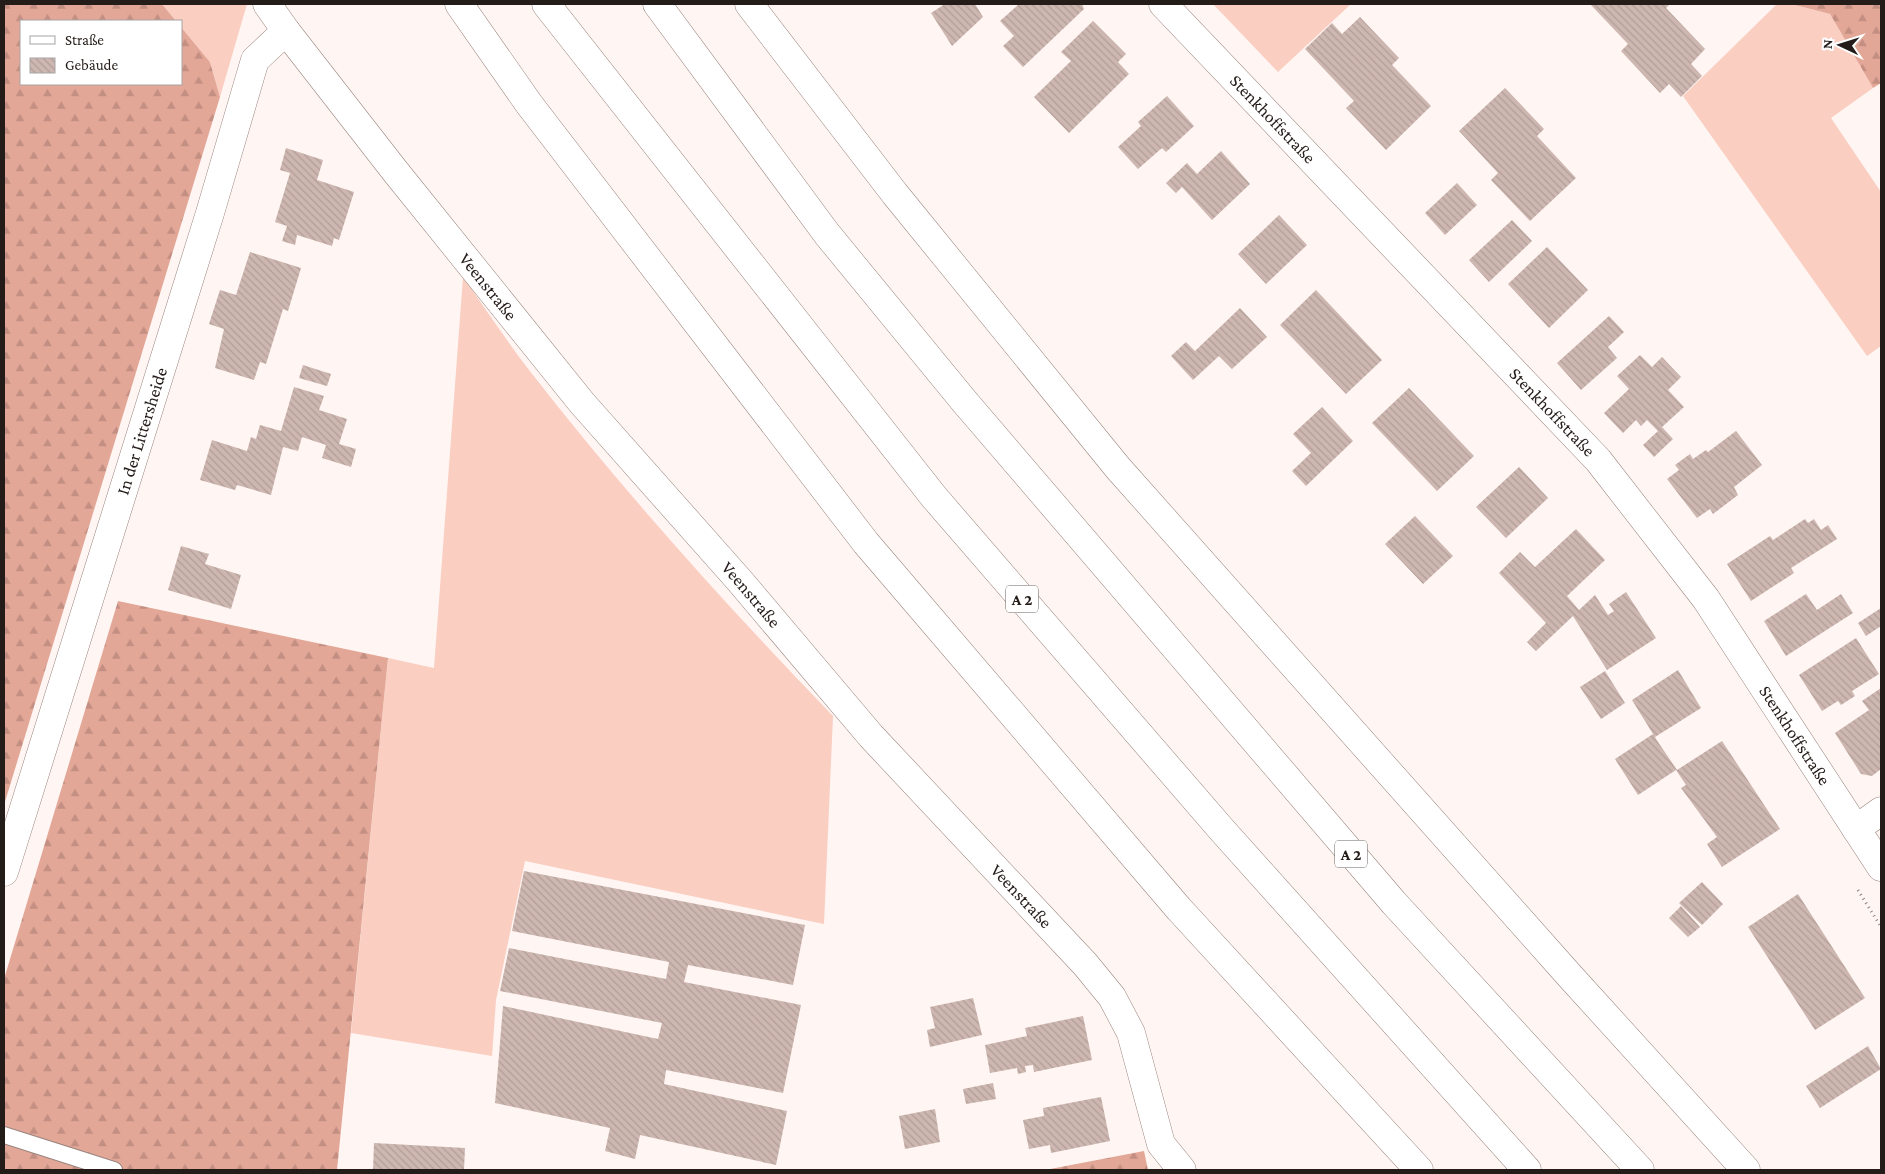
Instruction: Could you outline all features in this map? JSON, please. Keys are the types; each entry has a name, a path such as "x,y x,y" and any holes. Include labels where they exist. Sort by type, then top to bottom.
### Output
{"main road":[{"path":"268,4 286,31"},
{"path":"458,4 529,104 866,543 1179,910 1419,1170"},
{"name":"A 2","path":"546,4 934,497 1222,830 1527,1170"},
{"name":"A 2","path":"657,4 827,234 977,416 1394,903 1640,1170"},
{"path":"749,4 895,194 1118,468 1569,975 1746,1170"},
{"name":"Stenkhoffstraße","path":"1163,4 1280,129 1598,460 1706,599 1881,867"},
{"name":"In der Littersheide","path":"4,872 210,213 255,60 286,31"},
{"name":"Veenstraße","path":"286,31 395,171 582,403 739,580 871,736 1085,964 1112,997 1131,1032 1161,1144 1182,1170"},
{"path":"1856,829 1881,811"}],"lane":[{"path":"4,1134 114,1170"}],"shaded area":[{"path":"162,4 247,4 220,97 210,62 182,28 182,20 175,20"},
{"path":"1213,4 1351,4 1278,72"},
{"path":"1777,4 1791,4 1830,14 1873,88 1831,118 1881,192 1881,346 1867,356 1683,96"},
{"path":"463,277 529,370 638,503 715,590 833,716 824,924 525,861 496,1000 492,1056 351,1033 388,658 434,668"}],"green space":[{"path":"4,4 162,4 175,20 20,20 20,85 182,85 182,28 210,62 220,97 4,805"},
{"path":"1791,4 1881,4 1881,83 1873,88 1830,14"},
{"path":"118,601 388,658 337,1170 4,1170 4,979"},
{"path":"1144,1151 1148,1170 1045,1170"}],"building":[{"path":"945,4 975,4 983,17 952,46 931,13"},
{"path":"1019,4 1082,4 1084,9 1023,67 1003,46 1014,36 1000,21"},
{"path":"1590,4 1670,4 1666,8 1705,49 1691,64 1702,76 1681,97 1669,84 1660,93 1621,51 1628,44"},
{"path":"1360,17 1399,58 1392,65 1431,106 1386,150 1346,108 1354,101 1305,49 1332,23 1342,34"},
{"path":"1093,21 1126,54 1118,62 1129,74 1069,133 1034,97 1071,61 1061,52"},
{"path":"1505,88 1544,129 1537,136 1576,178 1530,221 1491,180 1498,173 1459,131"},
{"path":"1167,96 1194,126 1166,152 1162,148 1138,169 1118,147 1141,126 1138,122"},
{"path":"286,148 323,160 317,180 354,192 339,240 334,238 332,246 297,235 295,245 282,241 287,226 275,222 290,173 280,170"},
{"path":"1221,151 1250,184 1212,220 1182,187 1176,193 1166,183 1187,163 1197,174"},
{"path":"1457,183 1477,205 1445,235 1425,213"},
{"path":"1279,215 1307,245 1266,284 1238,254"},
{"path":"1512,220 1532,241 1489,282 1469,260"},
{"path":"1547,247 1588,290 1549,328 1508,284"},
{"path":"250,252 301,268 288,311 283,309 266,364 260,362 254,380 215,368 224,329 209,324 220,290 236,295"},
{"path":"1316,290 1382,360 1346,394 1280,325"},
{"path":"1240,308 1267,337 1232,369 1219,356 1193,380 1171,356 1186,342 1195,351"},
{"path":"1609,316 1624,332 1608,347 1617,358 1581,390 1557,363"},
{"path":"1640,355 1652,367 1662,357 1681,377 1668,390 1684,407 1662,427 1673,439 1654,457 1643,445 1658,431 1647,420 1641,426 1636,420 1623,433 1604,413 1629,389 1617,376"},
{"path":"303,365 331,374 327,386 299,378"},
{"path":"294,387 324,396 319,410 347,419 339,444 356,449 351,467 322,458 326,445 302,437 298,451 283,447 271,495 237,485 235,490 200,480 212,440 247,451 251,437 256,439 260,425 281,431"},
{"path":"1409,388 1474,456 1437,491 1372,423"},
{"path":"1322,407 1353,441 1306,486 1292,471 1311,453 1293,434"},
{"path":"1736,431 1762,465 1734,487 1738,495 1713,514 1710,509 1697,518 1667,479 1679,470 1675,465 1690,454 1693,459 1706,450 1708,452"},
{"path":"1519,467 1548,498 1506,538 1476,507"},
{"path":"1415,516 1453,556 1423,584 1385,544"},
{"path":"1805,519 1808,523 1814,519 1821,530 1828,525 1837,539 1791,568 1794,573 1751,601 1727,564 1770,536 1773,540"},
{"path":"1576,529 1605,560 1567,596 1579,610 1595,595 1608,615 1614,611 1609,604 1626,592 1656,638 1607,670 1573,616 1536,651 1527,642 1546,623 1499,573 1520,552 1535,567"},
{"path":"181,546 209,554 205,564 241,575 231,609 168,590"},
{"path":"1806,594 1817,610 1841,594 1853,613 1786,656 1764,621"},
{"path":"1881,608 1881,626 1866,636 1858,623"},
{"path":"1856,638 1879,674 1852,691 1855,696 1841,705 1838,701 1822,711 1799,675"},
{"path":"1678,670 1701,708 1655,737 1656,739 1677,770 1722,741 1780,829 1722,867 1707,844 1717,837 1681,788 1686,785 1676,770 1638,795 1615,759 1653,734 1632,700"},
{"path":"1605,671 1625,703 1601,719 1580,687"},
{"path":"1881,688 1881,769 1872,776 1861,774 1835,733 1869,710 1862,701"},
{"path":"524,871 805,925 793,985 688,965 684,982 801,1005 783,1093 666,1070 664,1084 787,1111 776,1165 640,1135 635,1159 605,1151 610,1128 495,1103 503,1006 658,1039 662,1023 500,991 509,948 666,979 669,962 512,931"},
{"path":"1702,882 1723,904 1702,925 1679,903"},
{"path":"1798,894 1865,998 1815,1030 1748,927"},
{"path":"1681,906 1700,927 1688,937 1669,918"},
{"path":"973,998 982,1035 930,1047 927,1030 935,1028 930,1007"},
{"path":"1083,1016 1092,1060 1034,1072 1033,1065 1025,1066 1026,1072 1018,1074 1017,1068 990,1073 985,1045 1027,1036 1025,1028"},
{"path":"1868,1046 1881,1069 1820,1108 1806,1086"},
{"path":"993,1083 996,1099 966,1104 963,1089"},
{"path":"1101,1097 1110,1141 1051,1153 1050,1145 1029,1149 1023,1120 1044,1116 1043,1108"},
{"path":"935,1109 940,1142 905,1149 899,1116"},
{"path":"374,1143 465,1148 464,1170 373,1170"}]}
